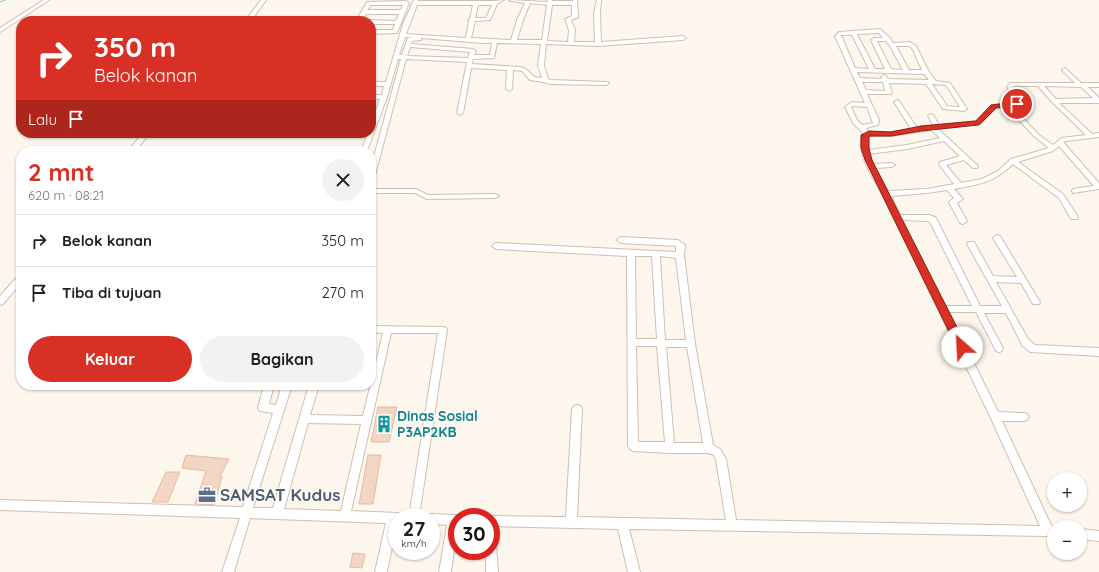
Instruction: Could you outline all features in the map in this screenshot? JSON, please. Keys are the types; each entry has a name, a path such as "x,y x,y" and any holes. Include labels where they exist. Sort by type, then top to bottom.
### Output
{"street":[{"path":"22,16 47,0"},
{"path":"252,16 264,0"},
{"path":"376,32 394,33 403,22 415,2 476,4 495,3 502,0"},
{"path":"511,0 528,2 575,1 575,17 568,19 572,30 571,44"},
{"path":"598,44 597,13 599,0"},
{"path":"361,16 369,3 407,1 403,22 403,35 376,118"},
{"path":"513,42 528,2"},
{"path":"545,80 541,66 549,2"},
{"path":"471,20 488,19 495,3"},
{"path":"468,39 471,20 476,4"},
{"path":"363,12 403,22"},
{"path":"0,30 16,20"},
{"path":"376,22 403,22"},
{"path":"862,127 870,126 877,122 838,36 840,34 880,31 892,45 907,72"},
{"path":"854,34 873,71"},
{"path":"403,35 468,39 475,41"},
{"path":"376,160 410,39 598,44 623,41 683,38"},
{"path":"858,42 888,39"},
{"path":"460,113 475,41"},
{"path":"470,61 492,57 495,41"},
{"path":"869,41 889,71"},
{"path":"408,45 473,51"},
{"path":"858,80 932,82 948,84 964,109 945,108 932,82 912,45 892,45"},
{"path":"397,57 470,61 524,70 532,79 545,80 549,82 606,83"},
{"path":"509,89 510,68"},
{"path":"854,70 926,72"},
{"path":"1065,70 1099,100"},
{"path":"864,92 889,93 886,81 881,71"},
{"path":"376,84 387,83 398,79"},
{"path":"866,134 891,134 935,127 978,123 994,106 1012,105 1018,102 1010,87 1012,84 1099,85"},
{"path":"1039,84 1054,101 1094,135"},
{"path":"376,97 383,97"},
{"path":"1054,101 1099,100"},
{"path":"898,102 915,130"},
{"path":"869,104 852,104 848,107 856,123 862,127 866,134 864,138 866,152 871,166 943,309 1047,524"},
{"path":"378,112 389,112"},
{"path":"931,116 935,127 944,139 975,166"},
{"path":"1017,116 1037,136 1056,145 1099,187"},
{"path":"886,194 927,191 984,181 995,177 1013,160 1048,151 1068,138 1094,135"},
{"path":"135,146 143,138"},
{"path":"866,152 908,147 944,139"},
{"path":"959,185 942,164 965,157"},
{"path":"1013,160 1061,196 1074,217"},
{"path":"871,166 892,165"},
{"path":"949,187 959,199 953,202 963,221"},
{"path":"1075,191 1099,187"},
{"path":"376,191 416,191 428,197 495,196"},
{"path":"897,217 930,218 936,222 978,309 999,348"},
{"path":"997,238 1036,302"},
{"path":"621,240 678,243 681,245 680,255 691,344 709,448"},
{"path":"971,244 1025,342 1033,349 1099,352"},
{"path":"496,246 680,255"},
{"path":"631,253 633,446 713,449 719,455 732,525"},
{"path":"656,253 661,343 670,448"},
{"path":"991,280 1023,280"},
{"path":"0,302 16,284"},
{"path":"943,309 1008,310"},
{"path":"376,329 443,330 415,508"},
{"path":"376,381 388,329"},
{"path":"631,342 691,344"},
{"path":"268,390 263,406 264,409 275,410"},
{"path":"228,572 247,512 275,410 285,390"},
{"path":"274,514 305,419 313,390"},
{"path":"345,516 374,390"},
{"path":"571,523 577,409"},
{"path":"995,416 1024,417"},
{"path":"305,419 367,420"},
{"path":"0,505 388,518"},
{"path":"500,521 1047,532"},
{"path":"622,523 634,572"},
{"path":"1087,535 1099,536"},
{"path":"381,572 388,543"},
{"path":"446,572 448,560"},
{"path":"492,560 492,572"}],"building":[{"name":"Dinas Sosial P3AP2KB","path":"378,407 397,407 389,442 371,442"},
{"path":"186,455 229,459 220,477 222,477 214,505 195,504 206,471 182,468"},
{"path":"368,455 381,455 373,504 359,504"},
{"path":"166,472 180,472 168,502 152,502"},
{"path":"353,553 365,554 362,568 350,567"}],"waterway":[{"path":"0,2 5,0"}],"place":[{"name":"Dinas Sosial P3AP2KB","path":"384,424"},
{"name":"SAMSAT Kudus","path":"207,495"}],"route":[{"path":"962,347 868,160 864,138 866,134 891,134 921,128 978,123 994,106 1017,104"}]}
